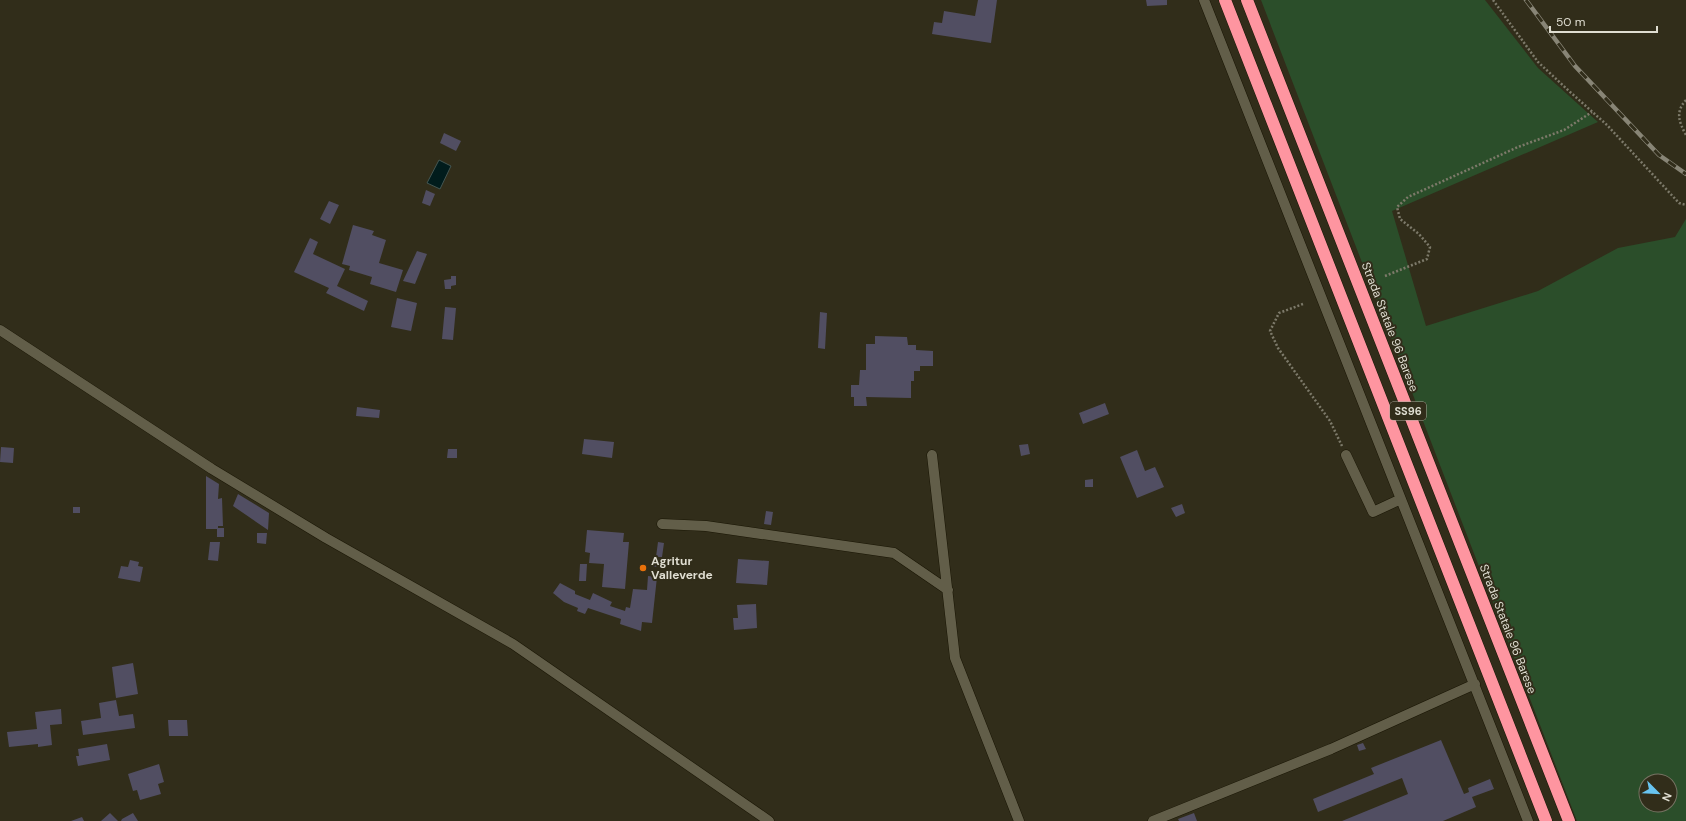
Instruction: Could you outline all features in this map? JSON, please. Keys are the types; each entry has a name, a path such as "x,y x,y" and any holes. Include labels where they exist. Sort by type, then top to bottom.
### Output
{"highway":[{"name":"SS96","path":"1225,0 1546,821"},
{"name":"Strada Statale 96 Barese","path":"1247,0 1569,821"}],"street":[{"path":"1204,0 1528,821"},
{"path":"0,330 212,469 326,538 513,644 769,821"},
{"path":"932,455 956,658 1019,821"},
{"path":"1346,455 1373,512 1401,499"},
{"path":"662,524 706,526 894,553 948,590"},
{"path":"1153,821 1331,749 1475,684"}],"path":[{"path":"1494,0 1538,62 1607,124 1679,203 1686,205"},
{"path":"1686,100 1682,104 1678,114 1680,124 1686,135"},
{"path":"1385,276 1427,259 1430,247 1419,234 1400,219 1397,206 1408,197 1518,147 1564,130 1592,112"},
{"path":"1303,304 1279,313 1270,332 1278,348 1330,421 1346,455"}],"green space":[{"path":"1261,0 1485,0 1538,68 1598,122 1392,211 1426,326 1538,291 1618,248 1675,237 1686,219 1686,821 1577,821"}],"water":[{"path":"439,160 451,166 440,189 427,183"}],"building":[{"path":"978,0 997,0 991,43 932,34 934,22 942,23 944,11 975,16"},
{"path":"1146,0 1167,0 1167,5 1147,6"},
{"path":"444,133 461,141 456,151 440,143"},
{"path":"426,190 435,194 430,206 422,203"},
{"path":"329,201 339,205 330,224 320,219"},
{"path":"353,225 374,231 372,235 386,240 379,263 403,270 396,292 370,284 372,277 349,270 350,266 342,264"},
{"path":"310,238 318,242 313,254 345,269 337,286 368,301 364,311 326,293 329,288 294,272"},
{"path":"417,251 427,254 415,284 403,281"},
{"path":"451,276 456,276 456,285 451,286 451,289 445,289 444,280 451,279"},
{"path":"397,298 417,303 411,331 391,327"},
{"path":"445,307 456,308 453,340 442,339"},
{"path":"820,312 827,313 825,349 818,348"},
{"path":"875,336 907,337 908,345 916,345 916,350 933,351 933,366 920,366 920,371 914,371 914,381 911,381 911,398 866,397 867,406 854,406 854,397 851,397 851,385 859,385 860,370 866,370 866,344 875,344"},
{"path":"1105,403 1109,414 1083,424 1079,413"},
{"path":"357,407 380,410 379,418 356,416"},
{"path":"584,439 614,442 612,458 582,454"},
{"path":"1028,444 1030,454 1021,456 1019,445"},
{"path":"1,447 14,448 13,463 0,462"},
{"path":"448,449 457,449 457,458 447,458"},
{"path":"1137,450 1145,471 1155,467 1164,487 1137,498 1120,457"},
{"path":"206,476 219,484 218,499 222,498 223,526 218,526 218,528 224,528 224,537 217,537 217,529 206,529"},
{"path":"1093,479 1093,487 1085,487 1085,480"},
{"path":"238,494 269,513 268,530 233,506"},
{"path":"1182,504 1185,513 1176,517 1171,508"},
{"path":"73,507 80,507 80,513 73,513"},
{"path":"766,511 773,512 771,525 764,524"},
{"path":"587,530 624,533 623,542 629,542 625,589 602,587 604,564 589,563 590,553 585,552"},
{"path":"257,533 267,533 266,544 257,543"},
{"path":"210,542 220,542 218,561 208,560"},
{"path":"658,542 664,543 662,557 656,557"},
{"path":"652,559 658,561 657,567 651,566"},
{"path":"738,559 769,561 767,585 736,583"},
{"path":"130,560 139,562 138,566 143,567 140,582 118,578 121,566 128,567"},
{"path":"580,564 587,564 586,581 579,581"},
{"path":"648,576 657,577 652,623 642,622 641,631 620,624 621,619 588,608 585,614 577,611 578,608 564,602 553,593 560,583 575,591 575,594 590,600 593,593 612,602 610,606 625,611 626,607 630,608 633,589 647,590"},
{"path":"756,604 757,628 734,630 733,618 738,618 737,605"},
{"path":"133,663 138,694 116,698 112,667"},
{"path":"116,700 119,716 133,714 135,728 83,735 81,721 101,718 99,703"},
{"path":"61,709 62,724 50,725 52,745 38,747 38,744 9,747 7,732 37,729 35,712"},
{"path":"168,720 187,720 188,736 169,736"},
{"path":"1441,740 1464,794 1469,792 1468,788 1490,779 1494,789 1472,797 1476,807 1443,821 1342,821 1408,794 1402,778 1318,812 1313,799 1374,774 1371,768"},
{"path":"1363,743 1366,749 1359,751 1357,745"},
{"path":"107,744 110,760 78,766 76,756 79,756 78,749"},
{"path":"159,764 164,782 158,784 161,794 140,800 137,790 133,791 128,774"},
{"path":"110,813 118,821 101,821"},
{"path":"133,813 138,821 121,821 122,819"},
{"path":"1194,813 1197,821 1179,821 1178,819"},
{"path":"82,817 84,821 71,821"}],"railway":[{"path":"1526,0 1575,66 1659,155 1686,174"}],"place":[{"name":"Agritur Valleverde","path":"643,568"}]}
